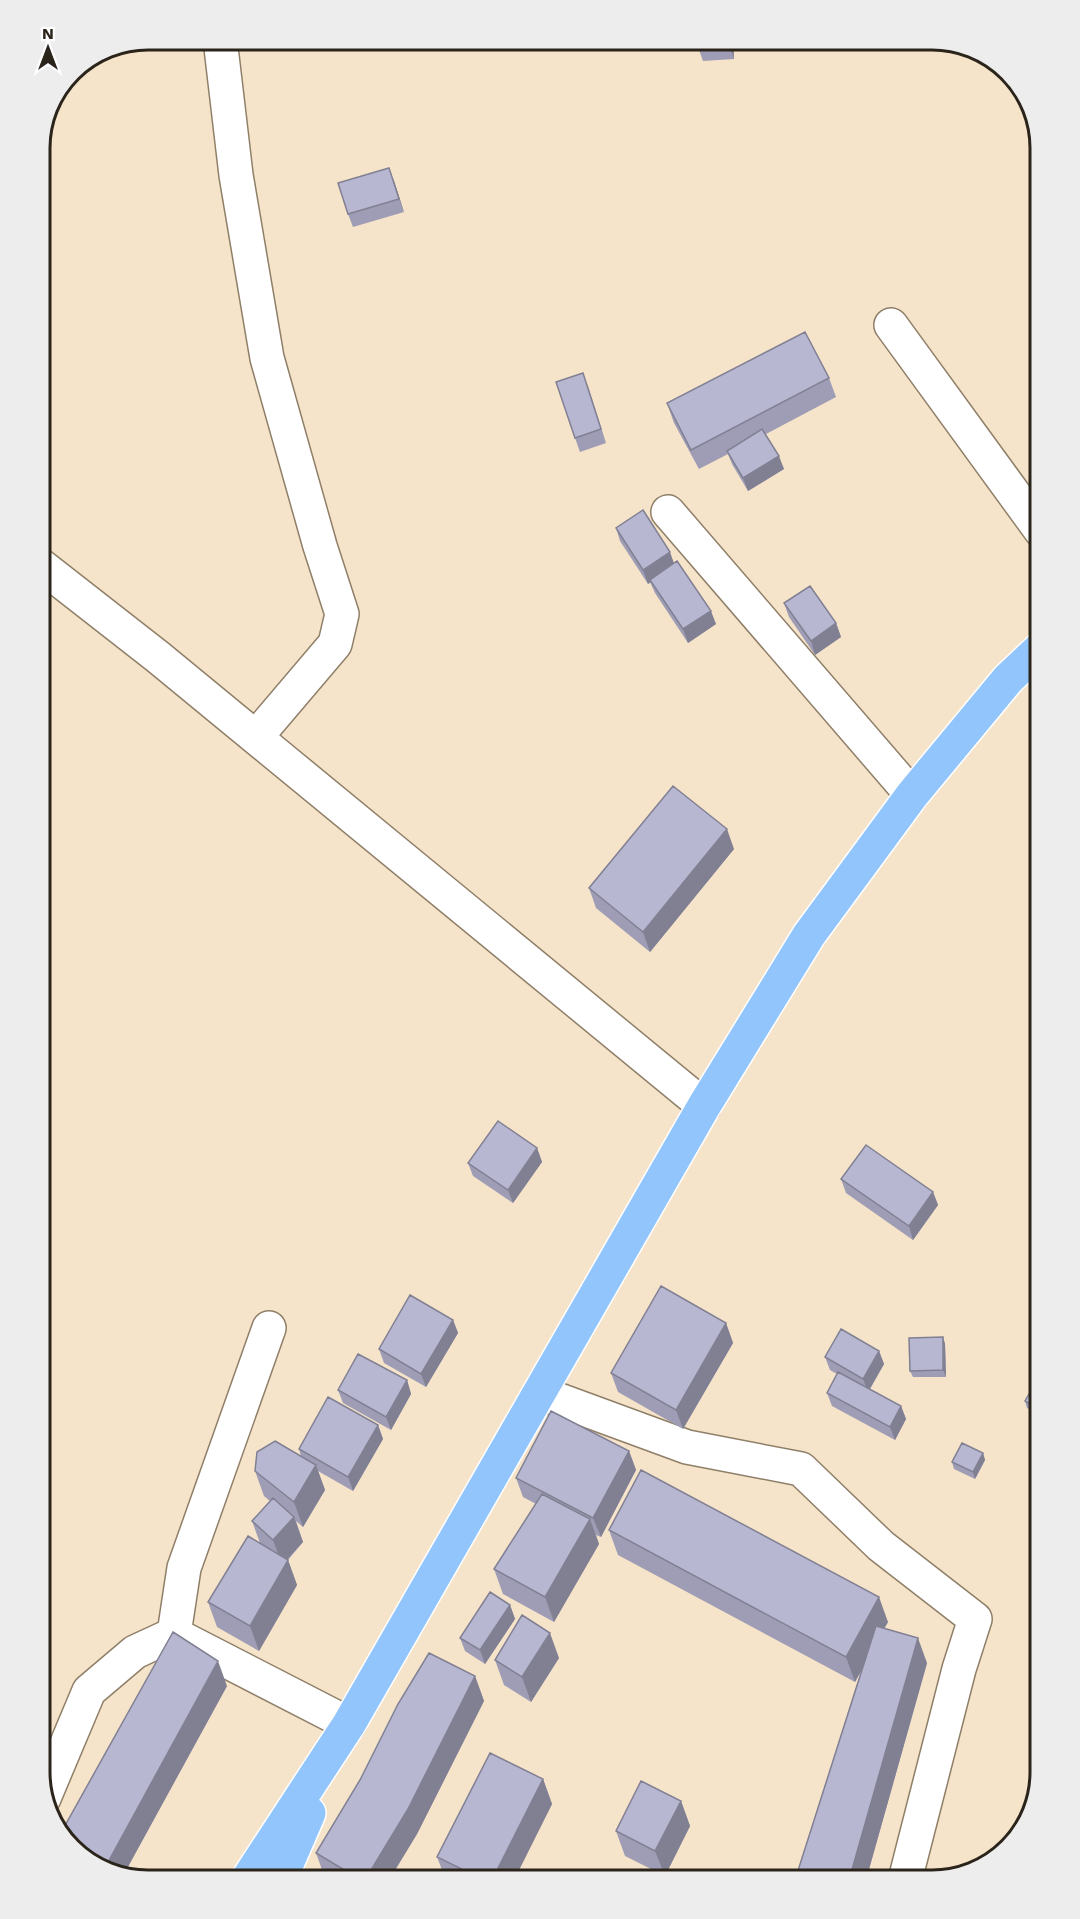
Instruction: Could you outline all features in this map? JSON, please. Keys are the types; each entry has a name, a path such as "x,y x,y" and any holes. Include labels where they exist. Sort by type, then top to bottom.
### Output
{"main road":[{"path":"254,1869 349,1724 704,1106 809,935 912,795 1008,679 1030,658"},
{"path":"285,1869 349,1724"}],"street":[{"path":"221,50 236,175 267,358 320,546 342,614 335,644 256,736"},
{"path":"891,325 1030,516"},
{"path":"668,512 912,795"},
{"path":"50,573 256,736 704,1106"},
{"path":"174,1634 184,1568 269,1328"},
{"path":"540,1393 687,1447 801,1469 881,1546 975,1619 959,1669 908,1870"},
{"path":"174,1634 349,1724"},
{"path":"51,1782 89,1691 135,1652 174,1634"}],"building":[{"path":"389,168 399,199 348,214 338,183"},
{"path":"805,332 829,378 691,450 667,403"},
{"path":"583,373 601,429 575,438 556,382"},
{"path":"762,429 779,456 743,478 727,451"},
{"path":"643,510 670,552 643,570 616,528"},
{"path":"677,561 711,611 683,629 650,580"},
{"path":"810,586 836,623 811,641 784,603"},
{"path":"673,786 727,829 643,932 589,888"},
{"path":"498,1121 537,1148 508,1190 468,1163"},
{"path":"866,1145 933,1192 909,1226 841,1179"},
{"path":"661,1286 726,1323 676,1410 611,1373"},
{"path":"410,1295 453,1320 421,1374 379,1349"},
{"path":"841,1329 879,1351 863,1379 825,1357"},
{"path":"943,1337 943,1370 910,1371 909,1338"},
{"path":"358,1354 407,1380 386,1417 338,1390"},
{"path":"838,1372 901,1406 890,1427 827,1393"},
{"path":"1030,1392 1030,1404 1025,1401"},
{"path":"328,1397 378,1425 348,1477 299,1449"},
{"path":"551,1411 629,1451 593,1518 516,1478"},
{"path":"275,1441 316,1465 294,1502 255,1471 257,1452"},
{"path":"962,1443 983,1453 973,1472 952,1462"},
{"path":"641,1470 879,1597 846,1657 609,1530"},
{"path":"542,1494 590,1519 545,1597 494,1569"},
{"path":"273,1498 294,1517 273,1540 252,1521"},
{"path":"248,1536 288,1560 250,1626 208,1602"},
{"path":"490,1592 510,1605 480,1650 460,1638"},
{"path":"522,1615 550,1633 522,1677 495,1660"},
{"path":"876,1626 918,1638 852,1870 798,1870"},
{"path":"173,1632 218,1661 109,1861 83,1845 65,1825"},
{"path":"429,1653 475,1676 408,1809 371,1869 343,1869 316,1853 360,1780 398,1704"},
{"path":"490,1753 543,1779 497,1869 462,1869 437,1857"},
{"path":"641,1781 681,1801 655,1851 616,1831"}]}
